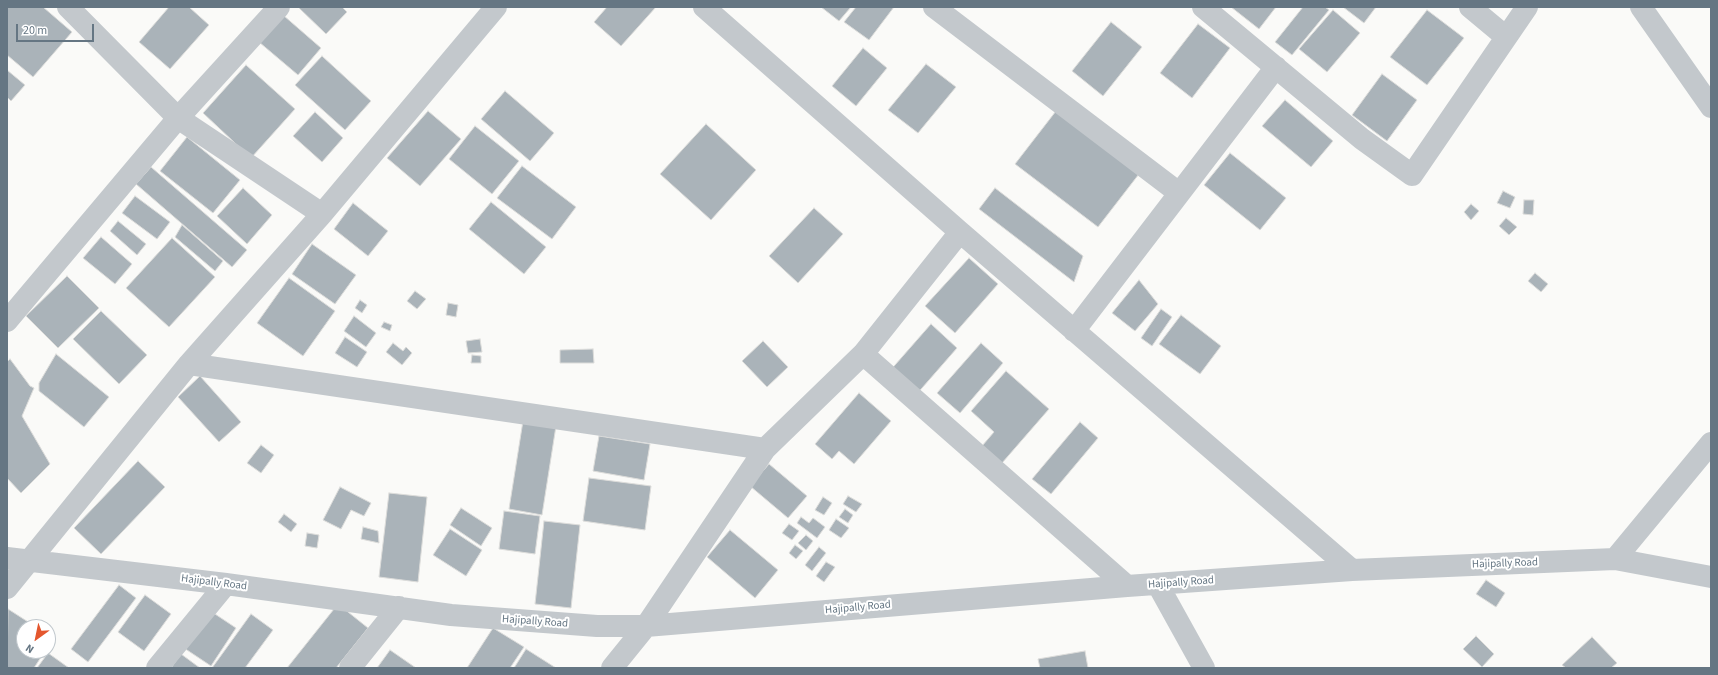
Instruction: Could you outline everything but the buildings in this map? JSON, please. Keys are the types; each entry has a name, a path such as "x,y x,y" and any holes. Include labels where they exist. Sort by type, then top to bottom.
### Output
{"street":[{"path":"68,7 178,118 322,214"},
{"path":"7,321 178,118 279,7"},
{"path":"7,588 17,560 322,214 496,7"},
{"path":"934,7 1179,193"},
{"path":"1203,7 1362,139 1412,175 1527,7"},
{"path":"1470,7 1506,37"},
{"path":"1641,7 1711,107"},
{"path":"712,9 960,232 1352,570"},
{"path":"1074,331 1276,67"},
{"path":"612,668 646,626 765,449 863,354 960,232"},
{"path":"863,354 1127,586"},
{"path":"189,364 765,449"},
{"path":"1615,559 1711,443"},
{"name":"Hajipally Road","path":"17,560 226,584 451,615 597,626 646,626 1127,586 1158,585 1352,570 1615,559 1711,577"},
{"path":"157,668 226,584"},
{"path":"1158,585 1204,668"},
{"path":"350,668 398,607"}]}
